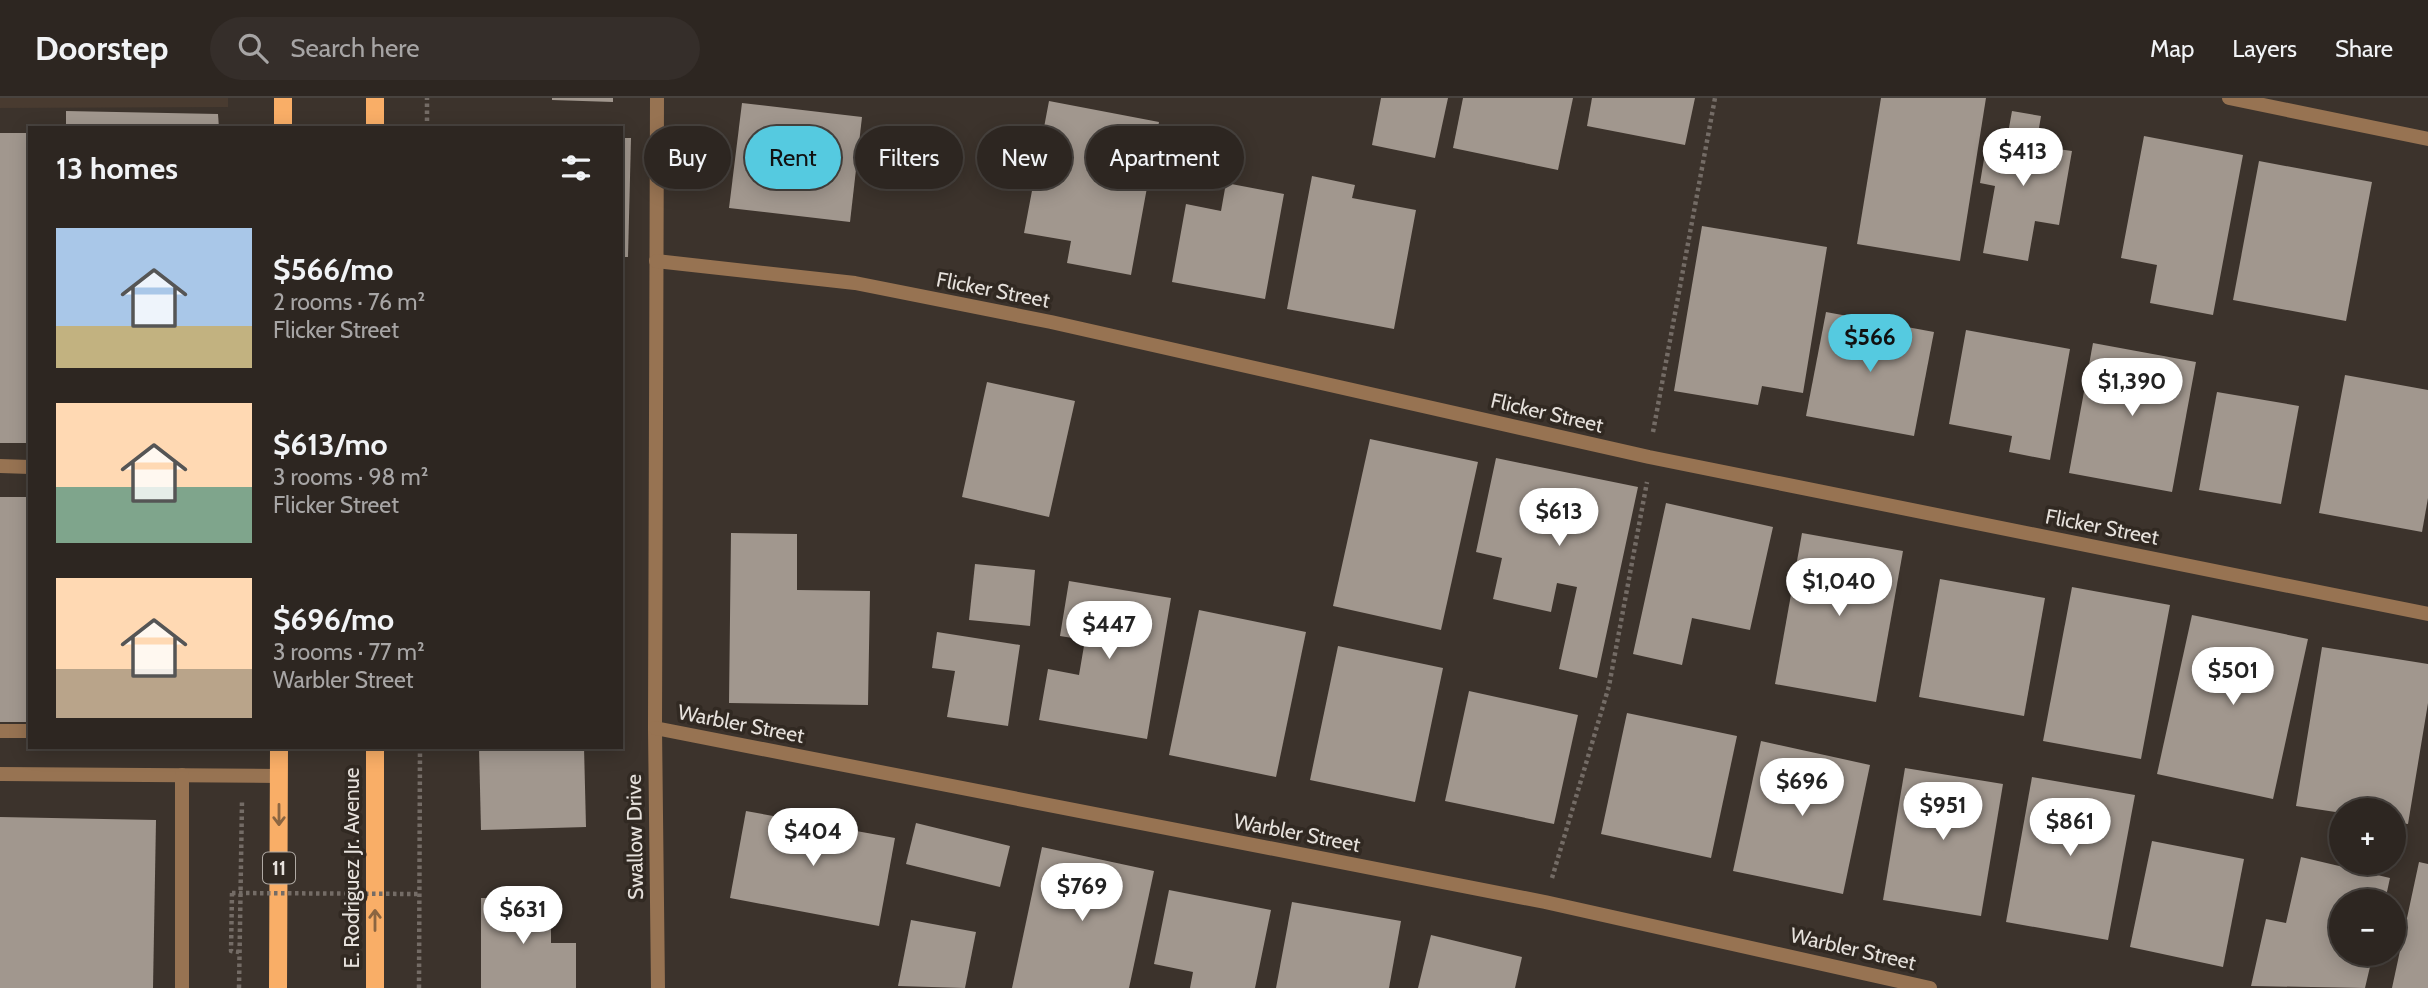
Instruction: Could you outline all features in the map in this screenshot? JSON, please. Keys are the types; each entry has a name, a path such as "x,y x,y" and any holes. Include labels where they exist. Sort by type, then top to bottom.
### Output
{"main road":[{"path":"283,98 283,126"},
{"path":"375,98 375,126"},
{"name":"11","path":"278,988 279,749"},
{"name":"E. Rodriguez Jr. Avenue","path":"375,749 375,988"}],"street":[{"name":"Swallow Drive","path":"657,98 655,728 658,988"},
{"path":"2229,98 2428,139"},
{"name":"Flicker Street","path":"656,261 894,291 1064,325 1648,457 2428,614"},
{"path":"0,466 28,467"},
{"name":"Warbler Street","path":"655,728 1545,902 1930,988"},
{"path":"0,731 28,731"},
{"path":"0,774 279,776"},
{"path":"182,775 182,988"}],"path":[{"path":"427,98 427,126"},
{"path":"1545,902 1609,686 1646,492 1648,457 1715,98"},
{"path":"418,988 420,749"},
{"path":"239,988 242,800"},
{"path":"239,952 231,951 232,893 418,894"}],"shaded area":[{"path":"0,98 228,98 228,107 0,108"}],"building":[{"path":"613,98 613,102 552,100"},
{"path":"1381,98 1448,98 1435,158 1372,145"},
{"path":"1463,98 1573,98 1558,170 1453,148"},
{"path":"1592,98 1695,98 1685,145 1587,126"},
{"path":"1881,98 1986,98 1960,261 1857,244"},
{"path":"1049,101 1159,122 1158,126 1086,126 1086,189 1147,189 1131,275 1067,263 1071,241 1024,233 1032,189 1072,189 1072,126 1044,126"},
{"path":"742,103 862,117 861,126 855,126 855,178 850,222 729,208"},
{"path":"66,111 218,114 219,126 66,126"},
{"path":"2012,111 2041,116 2036,146 2072,151 2059,225 2035,221 2028,261 1983,253 1995,186 1980,183 1986,147 2005,150"},
{"path":"0,133 28,133 28,443 0,443"},
{"path":"2144,136 2243,155 2213,315 2150,303 2157,265 2121,258"},
{"path":"623,138 631,138 628,257 623,257"},
{"path":"2259,161 2372,182 2346,321 2233,300"},
{"path":"1312,176 1355,185 1352,198 1416,210 1394,329 1287,309"},
{"path":"1244,186 1284,194 1265,299 1172,282 1186,204 1221,211 1225,189 1244,189"},
{"path":"1702,226 1827,247 1803,393 1762,386 1758,405 1674,391"},
{"path":"1826,312 1934,332 1914,436 1806,416"},
{"path":"1966,330 2070,349 2050,460 2009,452 2012,436 1949,424"},
{"path":"2093,343 2196,362 2172,492 2069,473"},
{"path":"2345,375 2428,390 2428,498 2422,532 2319,513"},
{"path":"987,382 1075,401 1049,517 962,497"},
{"path":"2217,392 2299,406 2281,504 2199,490"},
{"path":"1370,439 1478,462 1441,630 1333,606"},
{"path":"1496,458 1638,487 1597,678 1559,669 1577,587 1557,583 1551,612 1493,599 1502,558 1476,552"},
{"path":"0,497 28,497 28,722 0,722"},
{"path":"1666,503 1773,527 1750,630 1692,618 1682,665 1633,654"},
{"path":"731,533 797,534 797,590 870,591 868,705 729,703"},
{"path":"1802,533 1903,551 1876,702 1775,684"},
{"path":"975,564 1035,570 1030,626 969,620"},
{"path":"1940,579 2045,598 2024,716 1919,697"},
{"path":"1069,581 1171,598 1147,739 1039,720 1048,669 1079,675 1085,640 1060,636"},
{"path":"2072,587 2170,605 2141,759 2043,741"},
{"path":"1199,610 1306,632 1276,777 1169,755"},
{"path":"2192,615 2308,639 2273,799 2157,774"},
{"path":"937,632 1020,645 1008,726 947,717 955,671 932,668"},
{"path":"1338,646 1443,668 1415,802 1310,780"},
{"path":"2322,647 2428,664 2428,703 2408,824 2406,798 2329,798 2329,811 2296,806"},
{"path":"1469,691 1578,715 1554,824 1445,801"},
{"path":"1627,713 1737,736 1711,858 1601,834"},
{"path":"1761,741 1870,765 1843,894 1733,871"},
{"path":"479,749 584,749 586,827 481,830"},
{"path":"1905,768 2003,784 1981,916 1883,900"},
{"path":"2032,777 2135,795 2108,940 2006,922"},
{"path":"746,811 895,838 879,926 730,898"},
{"path":"0,817 156,820 153,988 0,988"},
{"path":"916,823 1010,846 1000,887 906,864"},
{"path":"2152,841 2244,859 2223,967 2130,947"},
{"path":"1042,847 1154,871 1129,988 1012,988"},
{"path":"2301,857 2329,864 2329,875 2377,875 2390,878 2388,889 2329,889 2329,966 2370,966 2365,988 2251,986 2266,919 2286,923"},
{"path":"2419,862 2428,864 2428,988 2392,988 2397,966 2406,966 2406,923"},
{"path":"1169,890 1271,910 1255,988 1190,988 1193,972 1154,964"},
{"path":"481,898 551,898 551,943 576,943 576,988 481,988"},
{"path":"1292,902 1401,921 1389,988 1276,988"},
{"path":"911,920 976,932 965,988 898,986"},
{"path":"1431,935 1522,957 1515,988 1418,988"}]}
